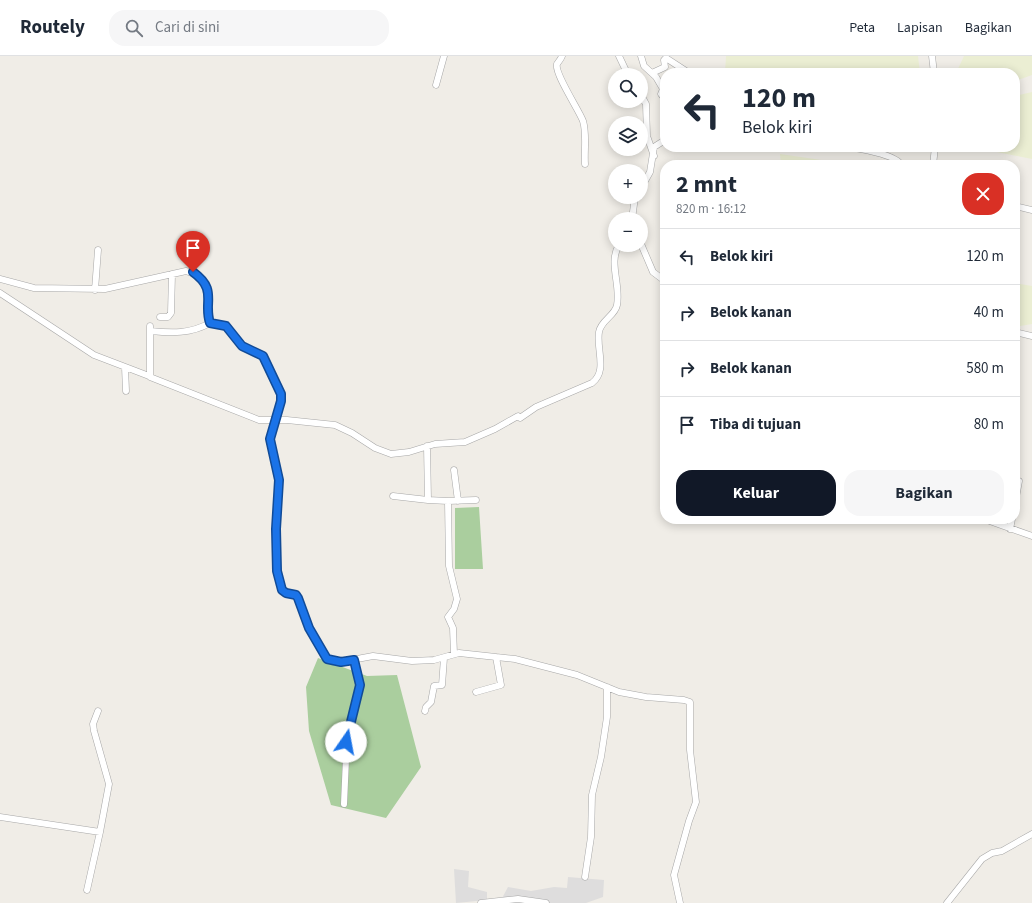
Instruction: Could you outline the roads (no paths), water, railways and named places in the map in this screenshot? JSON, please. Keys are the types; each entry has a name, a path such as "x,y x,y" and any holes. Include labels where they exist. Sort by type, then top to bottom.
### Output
{"street":[{"path":"436,85 444,56"},
{"path":"562,56 558,64 558,68 567,92 580,114 585,128 585,164"},
{"path":"619,56 625,68"},
{"path":"641,56 644,66 660,83"},
{"path":"932,56 933,68"},
{"path":"663,68 665,67 664,60 666,58 681,68"},
{"path":"652,73 660,69"},
{"path":"646,108 647,136 654,156"},
{"path":"648,176 654,156 654,147 660,143"},
{"path":"868,152 898,160"},
{"path":"1020,207 1032,210"},
{"path":"95,290 98,250"},
{"path":"0,293 91,353 259,420 287,420 335,425 352,433 375,448 390,454 410,452 435,444 460,443 476,438 518,416 520,418 527,415 536,407 592,384 600,376 598,340 600,328 617,306 618,289 615,252"},
{"path":"644,252 653,272 660,277"},
{"path":"0,279 34,288 95,290 118,287 186,271 193,272 205,283 208,295 210,323"},
{"path":"160,317 168,317 172,313 172,274"},
{"path":"149,376 150,329 181,333 196,330 210,323 226,326 242,346 263,356 282,397 270,439 279,480 276,553 280,585 286,593 296,595 298,598 309,628 327,659 341,662 373,656 412,661 444,658 454,654 516,659 554,668 607,688 646,697 684,700 690,702 690,750 696,802 689,821 674,875 680,903"},
{"path":"1020,333 1032,336"},
{"path":"125,367 126,391"},
{"path":"427,446 428,500"},
{"path":"454,470 458,501"},
{"path":"393,496 448,501 476,500"},
{"path":"448,501 449,566 457,599 454,609 448,618 453,628 454,654"},
{"path":"997,524 1032,536"},
{"path":"1010,529 1011,524"},
{"path":"476,692 501,686 496,657"},
{"path":"425,712 426,707 431,702 434,686 442,685 444,658"},
{"path":"344,804 347,738 360,685 354,660"},
{"path":"585,878 591,837 591,801 601,757 607,717 607,688"},
{"path":"86,890 109,786 94,732 93,724 98,711"},
{"path":"0,817 100,832"},
{"path":"948,903 982,859 992,853 1002,852 1032,834"},
{"path":"480,903 518,899 546,903"}]}
